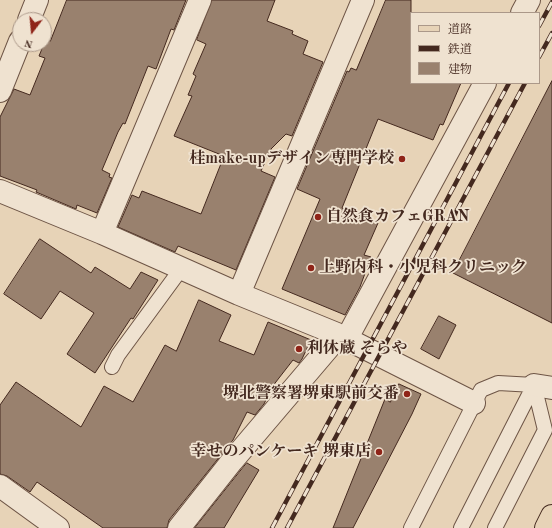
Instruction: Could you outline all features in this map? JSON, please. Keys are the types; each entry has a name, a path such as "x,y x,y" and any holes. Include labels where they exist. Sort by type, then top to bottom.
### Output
{"main road":[{"path":"546,528 552,516"}],"street":[{"path":"32,12 37,0"},
{"path":"102,233 200,0"},
{"path":"239,294 363,0"},
{"path":"523,12 529,0"},
{"path":"0,91 16,52"},
{"path":"179,528 232,461 329,347 342,336 484,84"},
{"path":"0,191 102,233 239,294 342,336 474,403"},
{"path":"0,486 58,528"}],"lane":[{"path":"112,367 181,269"},
{"path":"411,528 481,390 498,383 543,386"},
{"path":"461,528 543,386"},
{"path":"495,528 545,430 543,386"}],"building":[{"path":"67,0 186,0 174,30 171,29 156,69 148,66 125,124 123,123 118,132 102,170 110,174 109,177 112,178 97,213 77,205 76,209 36,192 37,190 0,176 0,117 14,89 30,95 45,58 39,56 41,52 52,52 52,36"},
{"path":"212,0 275,0 267,21 293,31 292,34 308,41 303,54 323,62 292,136 286,134 271,149 261,171 275,177 236,270 178,246 175,252 118,227 132,195 139,198 142,191 201,214 224,156 174,136 192,96 188,95 196,76 193,74 206,44 197,40"},
{"path":"386,0 411,0 410,84 461,84 443,125 440,124 433,140 378,119 342,208 378,223 364,255 371,257 360,287 345,315 282,289 320,199 297,189 347,71 349,72 351,68 356,70"},
{"path":"552,81 552,323 453,273"},
{"path":"40,239 91,273 95,267 130,289 141,272 158,280 95,373 67,354 94,313 60,291 41,319 4,294"},
{"path":"199,300 231,315 219,341 254,355 268,322 311,340 302,359 299,363 293,360 272,387 264,404 255,415 247,412 233,440 169,520 167,528 103,528 37,482 30,492 7,476 0,474 0,405 16,382 81,427 104,386 133,402 165,345 176,351"},
{"path":"439,316 456,325 439,359 421,349"},
{"path":"399,384 421,394 412,414 353,528 333,528 385,399 390,402"},
{"path":"247,463 259,470 224,528 195,528"}],"railway":[{"path":"540,24 552,2"},
{"path":"540,55 552,33"},
{"path":"272,528 508,84"},
{"path":"287,528 524,84"}],"place":[{"name":"桂make-upデザイン専門学校","path":"402,159"},
{"name":"自然食カフェGRAN","path":"318,217"},
{"name":"上野内科・小児科クリニック","path":"311,268"},
{"name":"利休蔵 そらや","path":"299,349"},
{"name":"堺北警察署堺東駅前交番","path":"407,394"},
{"name":"幸せのパンケーキ 堺東店","path":"379,452"}]}
